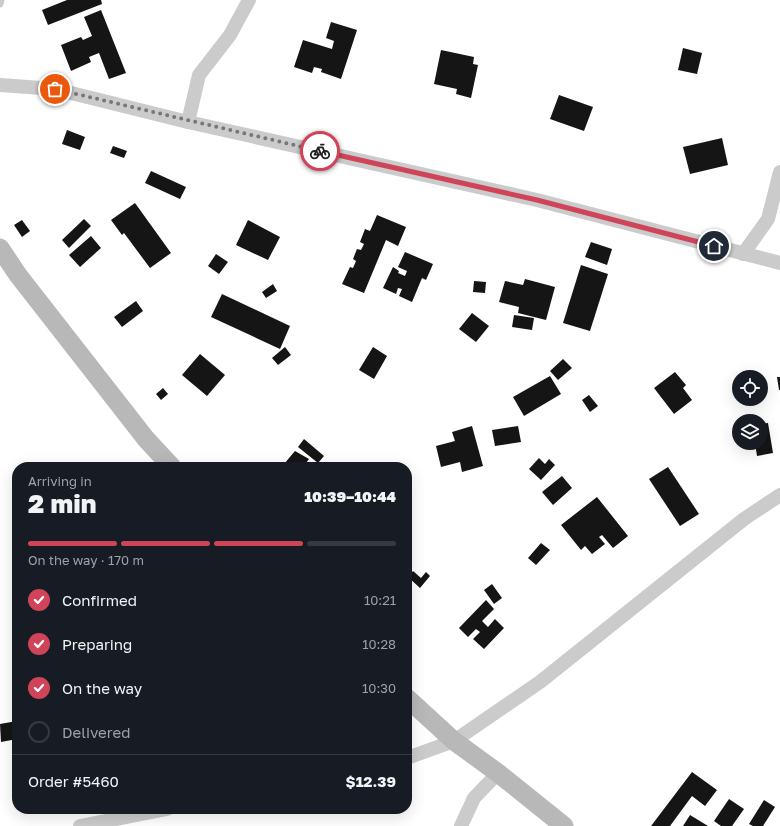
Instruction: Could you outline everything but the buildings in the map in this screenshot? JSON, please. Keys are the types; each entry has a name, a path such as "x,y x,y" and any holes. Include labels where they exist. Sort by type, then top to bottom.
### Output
{"main road":[{"path":"0,248 18,275 146,439 167,462"},
{"path":"412,703 454,741 498,773 564,826"}],"street":[{"path":"188,122 199,75 230,35 249,0"},
{"path":"0,85 55,89 188,122 537,200 780,263"},
{"path":"743,254 768,219 780,172"},
{"path":"412,756 454,741 540,682 744,519 780,495"},
{"path":"461,826 474,798 498,773"},
{"path":"80,826 141,814"}],"lane":[{"path":"0,4 1,0"}],"way so far":[{"path":"55,89 188,122 320,151"}],"route":[{"path":"320,151 537,200 714,246"}]}
